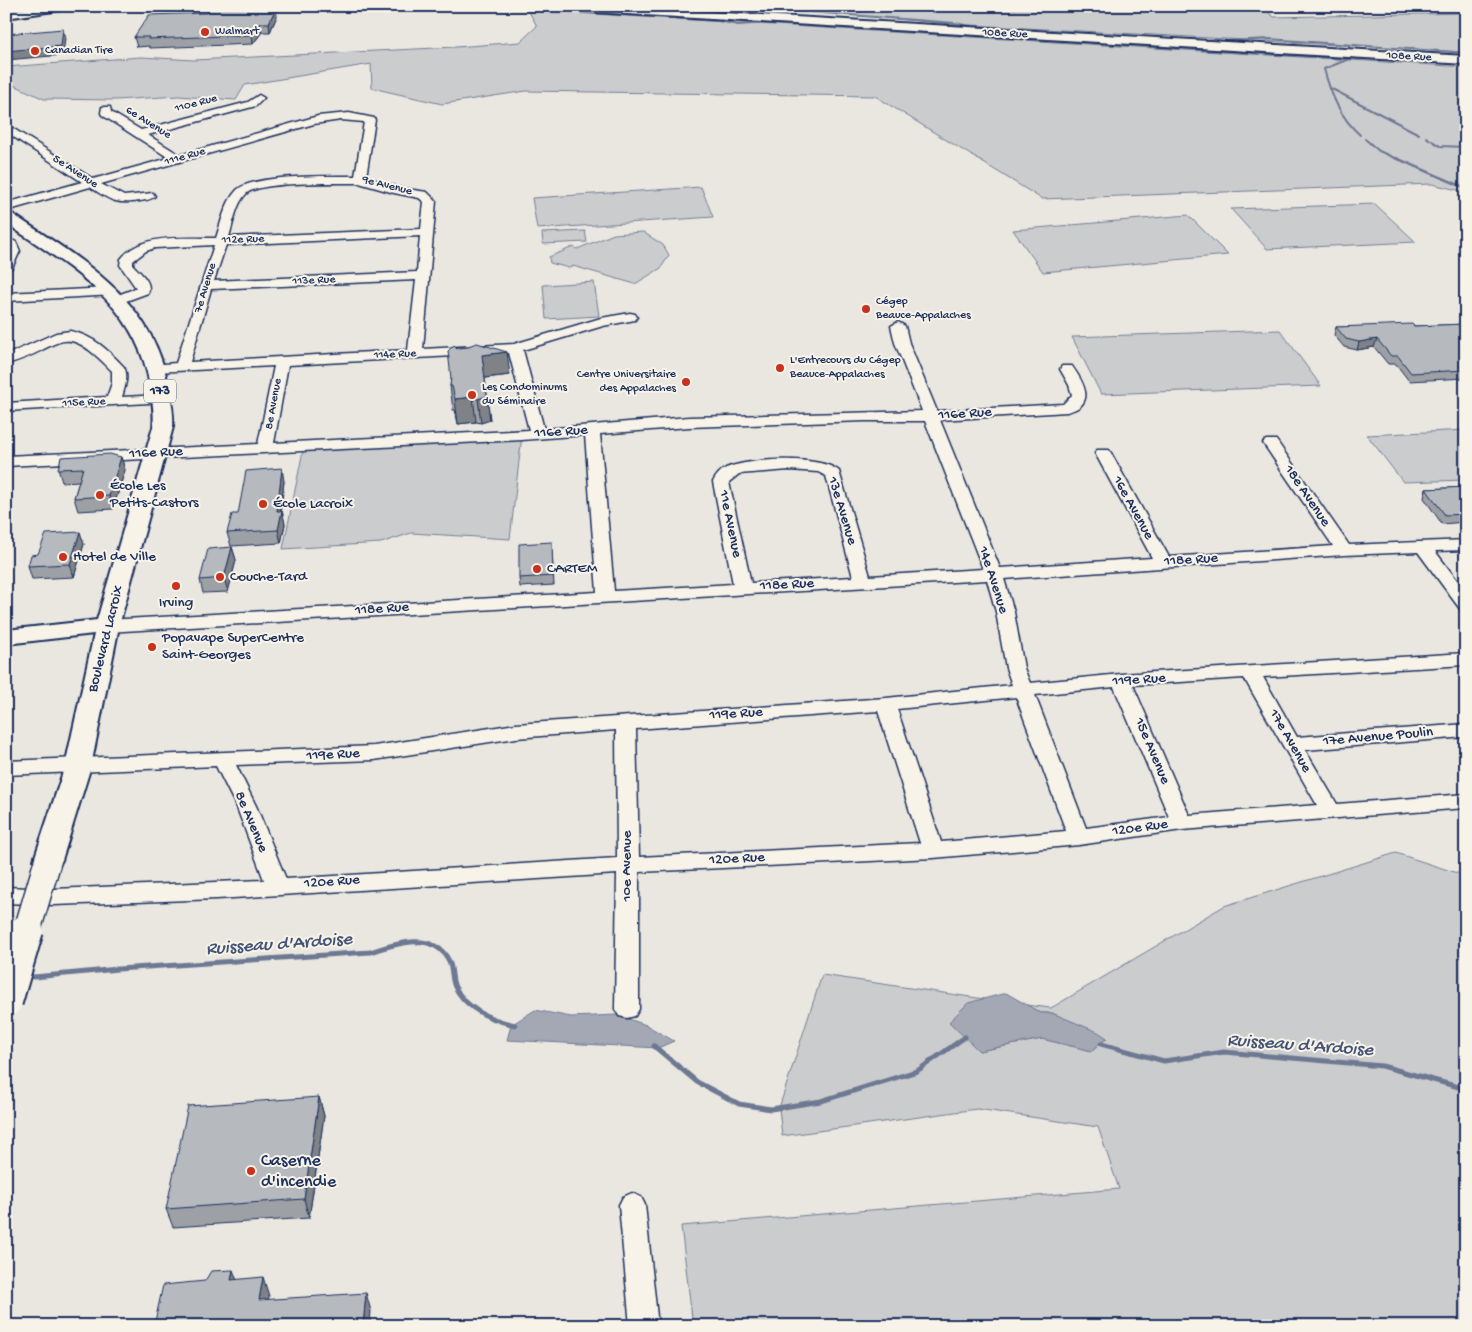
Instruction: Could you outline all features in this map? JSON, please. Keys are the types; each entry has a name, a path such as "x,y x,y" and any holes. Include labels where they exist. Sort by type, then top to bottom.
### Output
{"main road":[{"path":"6,15 67,6"},
{"name":"108e Rue","path":"544,6 1466,60"},
{"name":"Boulevard Lacroix","path":"6,216 91,275 130,314 140,330 156,368 162,399 163,426 107,626 78,766 6,1001"},
{"path":"6,637 107,626"}],"street":[{"name":"110e Rue","path":"139,134 252,104 259,98"},
{"name":"6e Avenue","path":"106,109 106,113 179,159"},
{"name":"111e Rue","path":"6,207 312,121 331,118 365,118 370,120 360,179"},
{"name":"5e Avenue","path":"6,127 118,199 124,200 149,196"},
{"name":"9e Avenue","path":"248,188 279,181 360,179 398,191 423,195 430,201 416,354"},
{"name":"7e Avenue","path":"182,366 221,241 241,192 248,188"},
{"name":"112e Rue","path":"114,296 143,290 143,286 126,265 126,262 130,256 142,248 164,243 428,232"},
{"path":"6,241 31,233"},
{"path":"6,241 12,245 14,251 6,268"},
{"name":"113e Rue","path":"206,285 423,276"},
{"path":"6,297 114,296"},
{"name":"114e Rue","path":"156,368 515,348 601,322 630,317"},
{"name":"14e Avenue","path":"898,326 902,343 994,574 1005,612 1011,655 1079,837"},
{"path":"6,360 61,336 71,335 84,338 119,370 119,383 113,401"},
{"path":"515,348 538,434"},
{"name":"8e Avenue","path":"266,448 282,360"},
{"name":"116e Rue","path":"6,461 538,434 689,422 864,416 931,416 1067,408 1076,403 1080,396 1079,390 1067,369"},
{"name":"115e Rue","path":"6,407 162,399"},
{"path":"592,429 606,595"},
{"name":"18e Avenue","path":"1271,443 1344,550"},
{"name":"16e Avenue","path":"1103,453 1163,562"},
{"name":"13e Avenue","path":"769,467 817,467 829,470 833,474 863,581"},
{"name":"11e Avenue","path":"743,588 721,482 723,478 735,470 769,467"},
{"name":"118e Rue","path":"107,626 606,595 994,574 1344,550 1466,545"},
{"path":"1422,547 1466,605"},
{"name":"119e Rue","path":"6,768 374,753 516,731 886,704 1121,680 1466,659"},
{"name":"17e Avenue","path":"1250,672 1330,810"},
{"name":"15e Avenue","path":"1121,680 1182,822"},
{"path":"886,704 933,850"},
{"name":"10e Avenue","path":"626,722 628,865 627,1010"},
{"name":"17e Avenue Poulin","path":"1291,744 1466,730"},
{"name":"8e Avenue","path":"223,759 247,808 278,886"},
{"name":"120e Rue","path":"6,895 54,897 933,850 1079,837 1182,822 1466,801"},
{"path":"632,1205 644,1326"}],"shaded area":[{"path":"1118,6 1260,6 1274,17 1466,13 1466,52 952,24 793,10 992,10"},
{"path":"528,10 1466,67 1466,192 1432,184 1042,199 875,96 526,91 442,104 372,88 371,64 245,85 236,100 178,96 116,100 44,99 16,86 6,87 6,67 141,57 194,60 520,42 537,26"},
{"path":"701,187 713,217 537,229 532,198"},
{"path":"1375,204 1416,242 1267,249 1231,209"},
{"path":"1188,215 1228,255 1043,272 1013,230"},
{"path":"585,231 587,242 543,244 542,233"},
{"path":"643,232 663,245 669,255 661,268 635,284 573,266 569,268 550,263 549,257 573,247 577,249 614,234"},
{"path":"594,282 599,316 546,319 543,285"},
{"path":"1280,330 1321,386 1101,394 1072,337"},
{"path":"1466,430 1466,480 1403,482 1367,435"},
{"path":"522,435 510,539 411,533 381,543 283,549 304,446"},
{"path":"1396,853 1466,876 1466,1326 693,1326 681,1226 1119,1189 1098,1127 977,1109 782,1136 779,1108 822,975 984,999 979,1051 1042,1039 1092,1051 1107,1038 1052,1013 1041,1013 1026,1005 1051,1008 1224,906"},
{"path":"1006,993 1041,1013 1052,1013 1098,1032 1107,1038 1092,1051 1042,1039 979,1051 949,1022 968,1003"},
{"path":"535,1010 571,1017 617,1015 646,1025 674,1041 658,1048 507,1040 511,1025"}],"building":[{"path":"276,7 269,23 260,23 252,35 148,39 149,37 134,37 149,15 207,13 209,9"},
{"path":"63,29 61,46 6,51 6,34"},
{"path":"1412,324 1414,326 1466,324 1466,370 1411,373 1398,356 1391,356 1377,339 1359,342 1346,339 1336,327"},
{"path":"477,343 507,352 482,355 487,396 478,399 473,397 455,399 452,386 450,386 448,351 454,345 457,348 469,347"},
{"path":"110,454 121,457 109,496 74,498 83,468 58,469 61,457"},
{"name":"École Lacroix","path":"282,468 277,511 282,511 278,530 227,533 232,514 238,514 246,471"},
{"path":"1466,487 1466,514 1445,515 1426,489"},
{"path":"80,532 70,564 28,566 31,555 38,554 46,534"},
{"name":"CARTEM","path":"552,542 553,576 519,578 519,544"},
{"path":"232,547 224,578 200,580 208,549"},
{"name":"Caserne d'incendie","path":"319,1097 304,1199 166,1209 188,1106"},
{"path":"233,1270 231,1280 263,1277 259,1300 366,1293 363,1326 154,1326 163,1285 205,1281 211,1271"}],"waterway":[{"path":"482,6 719,21 738,25 766,23 1317,57 1466,64"},
{"path":"743,7 955,23 978,28"},
{"path":"1172,39 1229,41 1269,39 1466,53"},
{"path":"1330,88 1324,69 1349,59"},
{"path":"1330,88 1419,134"},
{"path":"1330,88 1337,105 1347,121 1360,135"},
{"path":"1426,137 1440,146 1466,147"},
{"path":"1365,139 1379,151 1399,160"},
{"path":"1396,158 1466,188"},
{"name":"Ruisseau d'Ardoise","path":"27,975 34,977 118,969 370,952 402,943 424,942 434,945 442,951 449,961 455,987 466,1002 489,1017 515,1025"},
{"path":"654,1046 697,1082 739,1104 771,1109 821,1101 917,1071 965,1037"},
{"name":"Ruisseau d'Ardoise","path":"1101,1044 1164,1061 1224,1052 1382,1066 1466,1089"}],"place":[{"name":"Walmart","path":"205,32"},
{"name":"Canadian Tire","path":"35,51"},
{"name":"Cégep Beauce-Appalaches","path":"866,309"},
{"name":"L'Entrecours du Cégep Beauce-Appalaches","path":"780,368"},
{"name":"Centre Universitaire des Appalaches","path":"686,382"},
{"name":"Les Condominums du Séminaire","path":"472,395"},
{"name":"École Les Petits-Castors","path":"100,495"},
{"name":"École Lacroix","path":"263,504"},
{"name":"Hotel de Ville","path":"63,557"},
{"name":"CARTEM","path":"537,569"},
{"name":"Couche-Tard","path":"220,577"},
{"name":"Irving","path":"176,586"},
{"name":"Popavape SuperCentre Saint-Georges","path":"152,647"},
{"name":"Caserne d'incendie","path":"251,1171"}]}
